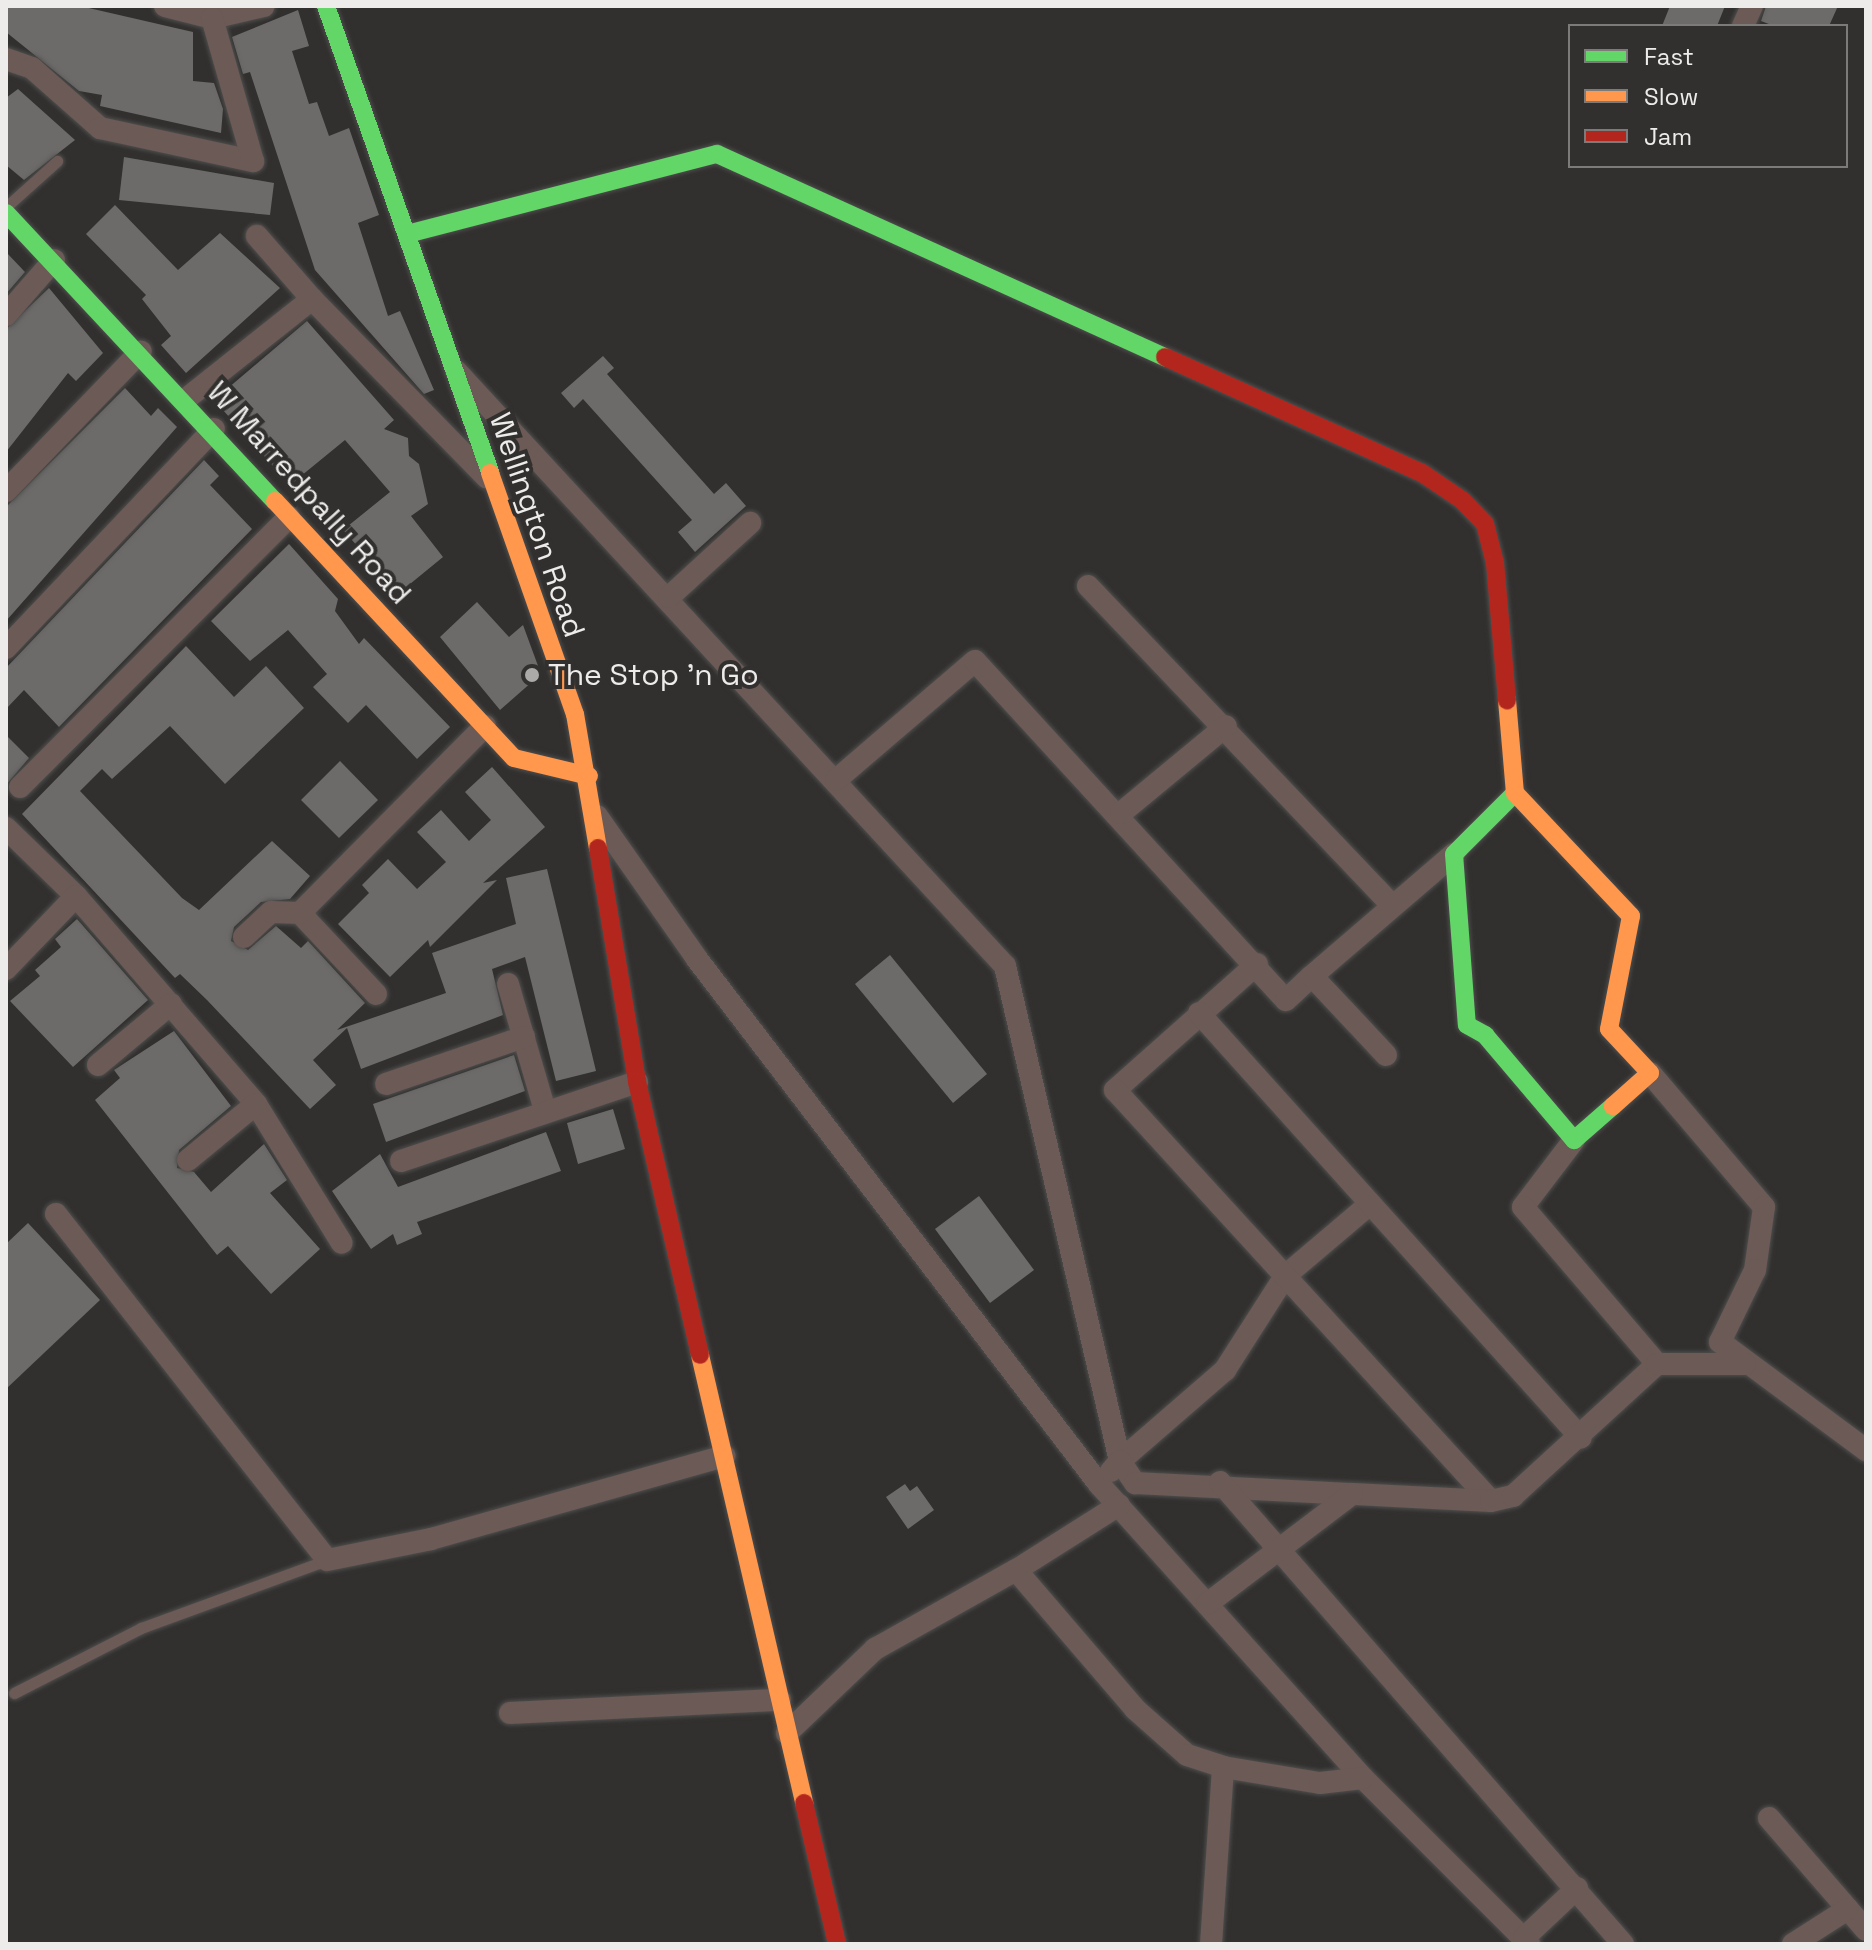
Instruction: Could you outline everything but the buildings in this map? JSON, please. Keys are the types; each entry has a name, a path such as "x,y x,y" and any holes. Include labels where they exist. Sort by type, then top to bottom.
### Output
{"main road":[{"name":"Wellington Road","path":"326,6 411,233 489,480 575,714 597,816 596,851 637,1082 837,1944"},
{"path":"411,233 717,154 1422,473 1485,524 1515,793 1631,916 1609,1029 1650,1073 1574,1140 1485,1035 1467,1025 1454,854 1515,793"},
{"name":"W Marredpally Road","path":"6,213 214,429 289,517 514,758 589,776"}],"street":[{"path":"165,6 212,18 264,6"},
{"path":"6,59 32,68 100,128 253,161 212,18"},
{"path":"257,236 312,299 489,480"},
{"path":"6,315 54,260"},
{"path":"186,399 312,299"},
{"path":"6,491 141,351"},
{"path":"456,371 669,597 1005,966 1120,1461 1135,1483 1220,1482 1352,1494 1491,1501 1513,1496 1581,1438 1657,1364 1745,1364"},
{"path":"6,648 214,429"},
{"path":"20,787 289,517"},
{"path":"669,597 750,523"},
{"path":"1088,586 1226,726 1391,904"},
{"path":"836,780 975,661 1121,813 1286,1000 1391,904 1454,854"},
{"path":"300,913 485,726"},
{"path":"1121,813 1226,726"},
{"path":"597,816 697,959 1099,1484 1363,1778 1526,1941 1577,1888"},
{"path":"6,828 76,896 256,1104 342,1243"},
{"path":"6,969 76,896"},
{"path":"244,937 271,912 300,913 376,994"},
{"path":"1257,964 1115,1090 1491,1501"},
{"path":"1312,976 1386,1055"},
{"path":"508,984 544,1107"},
{"path":"98,1065 171,1004"},
{"path":"1199,1013 1581,1438"},
{"path":"386,1084 524,1037"},
{"path":"1650,1073 1764,1207 1755,1270 1720,1342 1745,1364 1866,1450"},
{"path":"401,1161 544,1107 637,1082"},
{"path":"188,1160 256,1104"},
{"path":"1574,1140 1523,1207 1657,1364"},
{"path":"1099,1484 1120,1461 1225,1370 1285,1276 1370,1204"},
{"path":"56,1214 327,1560 431,1539 724,1456"},
{"path":"1220,1482 1275,1552 1577,1888 1623,1944"},
{"path":"1207,1604 1352,1494"},
{"path":"787,1733 875,1649 1016,1570 1119,1505"},
{"path":"1016,1570 1135,1709 1187,1755 1223,1767 1320,1783 1363,1778"},
{"path":"510,1713 780,1700"},
{"path":"1211,1944 1223,1767"},
{"path":"1769,1818 1866,1930"},
{"path":"1793,1944 1848,1909"}],"lane":[{"path":"6,207 57,161"},
{"path":"14,1693 141,1628 327,1560"}],"traffic: fast":[{"path":"326,6 490,473"},
{"path":"411,233 717,154 1165,357"},
{"path":"6,213 275,501"},
{"path":"1515,793 1454,854 1467,1025 1485,1035 1574,1140 1613,1106"}],"traffic: slow":[{"path":"490,473 575,714 598,848"},
{"path":"275,501 514,758 589,776"},
{"path":"1507,700 1515,793 1631,916 1609,1029 1650,1073 1613,1106"},
{"path":"700,1355 804,1803"}],"traffic: jam":[{"path":"1165,357 1422,473 1462,500 1485,524 1495,563 1507,700"},
{"path":"598,848 637,1082 700,1355"},
{"path":"804,1803 837,1944"}],"place":[{"name":"The Stop 'n Go","path":"532,675"}]}
